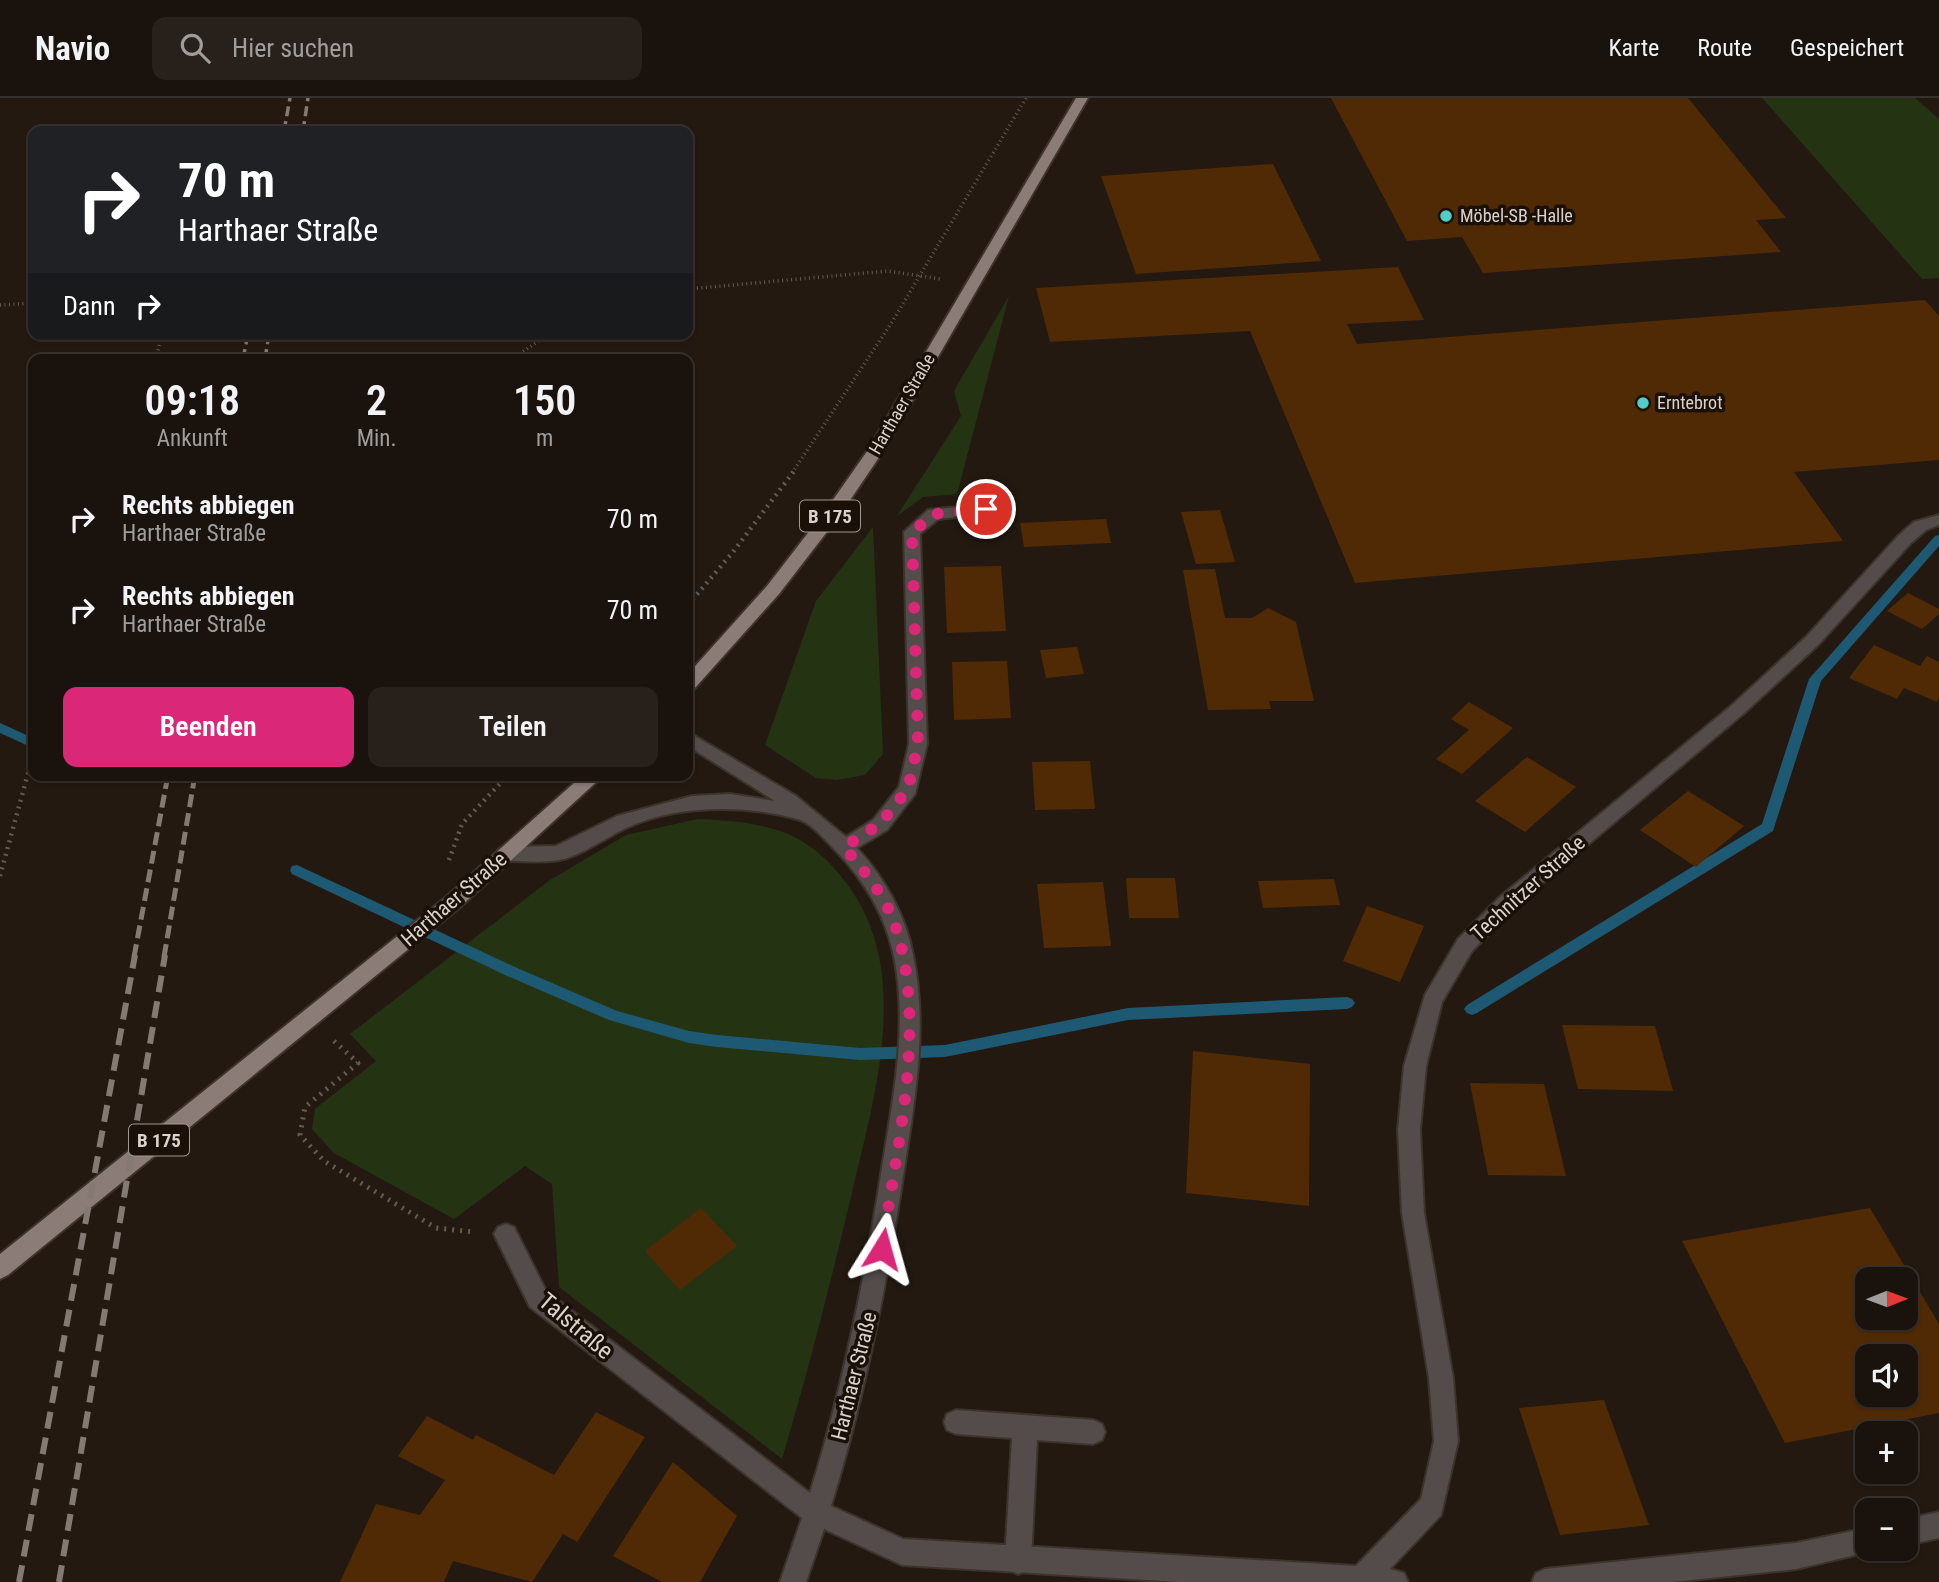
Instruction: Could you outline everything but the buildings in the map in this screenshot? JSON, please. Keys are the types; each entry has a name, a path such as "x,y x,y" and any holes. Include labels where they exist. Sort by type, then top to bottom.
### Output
{"main road":[{"name":"Harthaer Straße","path":"693,679 773,590 834,511 876,450 1082,98"},
{"name":"Harthaer Straße","path":"310,1020 452,903 588,781"},
{"name":"B 175","path":"0,1268 310,1020"}],"street":[{"path":"844,847 880,824 908,789 916,755 918,744 912,532 934,514 986,509"},
{"name":"Technitzer Straße","path":"1360,1581 1432,1506 1446,1441 1441,1378 1413,1213 1409,1130 1415,1066 1432,1001 1465,945 1508,901 1737,710 1812,641 1905,539 1920,526 1939,520"},
{"name":"Harthaer Straße","path":"693,741 805,813 844,847 874,883 894,922 907,982 910,1036 908,1068 882,1249 848,1409 793,1582"},
{"path":"506,854 559,853 624,821 692,803 730,801 805,813"},
{"name":"Talstraße","path":"506,1234 538,1299 778,1486 817,1513 902,1552 1395,1582"},
{"path":"956,1422 1093,1432"},
{"path":"1018,1561 1025,1427"},
{"path":"1918,1529 1939,1525"},
{"path":"1545,1582 1796,1556 1855,1544"}],"path":[{"path":"693,599 790,477 835,412 1026,98"},
{"path":"693,289 887,271 919,275"},
{"path":"0,305 28,303"},
{"path":"519,354 540,340"},
{"path":"0,876 28,773"},
{"path":"452,903 448,855 462,824 502,781"},
{"path":"310,1020 359,1063 305,1107 300,1135 324,1161 436,1228 506,1234"}],"green space":[{"path":"1762,98 1915,98 1939,119 1939,278 1922,279"},
{"path":"1009,296 957,494 923,497 897,516 961,416 954,391"},
{"path":"873,527 883,754 865,775 837,780 816,778 765,745 816,601"},
{"path":"698,819 767,827 797,838 815,850 844,880 866,915 878,953 883,993 883,1034 878,1076 835,1263 782,1459 559,1287 552,1184 525,1166 454,1219 334,1153 312,1129 315,1109 376,1061 350,1034 550,880 626,835"}],"waterway":[{"path":"1472,1009 1768,827 1815,679 1939,539"},
{"path":"0,728 28,741"},
{"path":"297,870 510,971 614,1016 689,1037 717,1041 860,1054 945,1051 1128,1014 1347,1003"}],"railway":[{"path":"285,126 290,98"},
{"path":"304,126 308,98"},
{"path":"244,354 247,340"},
{"path":"266,354 268,340"},
{"path":"134,957 167,781"},
{"path":"164,957 194,781"},
{"path":"19,1582 135,955"},
{"path":"59,1582 165,955"}],"place":[{"name":"Möbel-SB -Halle","path":"1446,216"},
{"name":"Erntebrot","path":"1643,403"}],"route":[{"path":"882,1249 908,1068 910,1036 907,982 894,922 874,883 844,847 880,824 908,789 918,744 912,532 934,514 986,509"}]}
